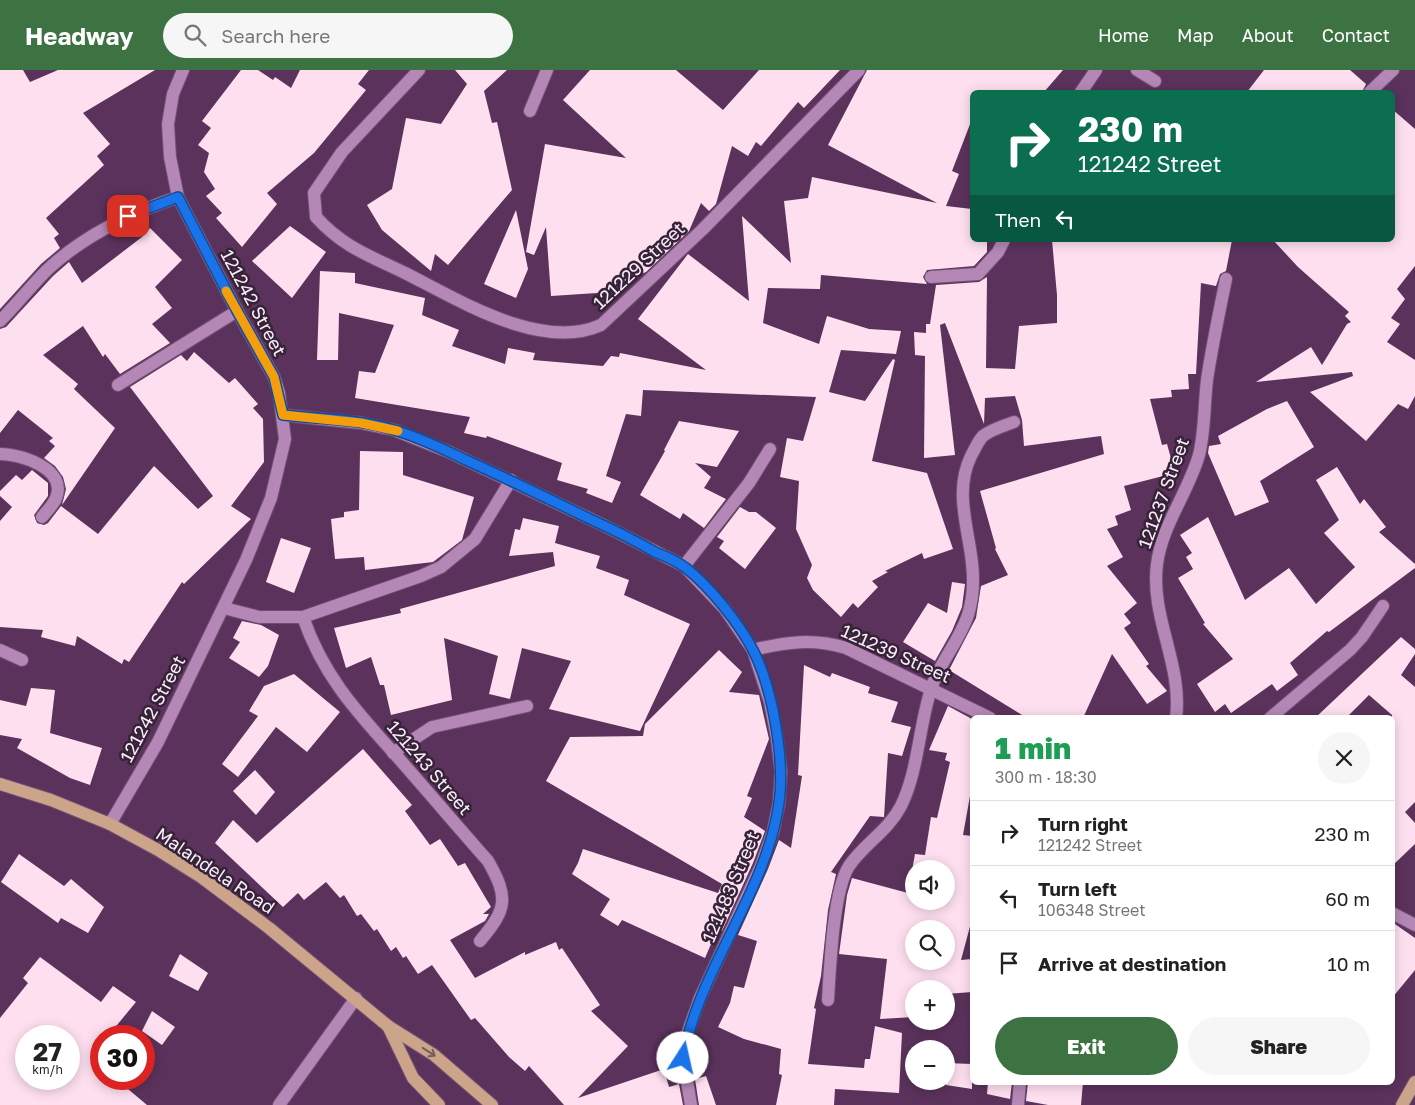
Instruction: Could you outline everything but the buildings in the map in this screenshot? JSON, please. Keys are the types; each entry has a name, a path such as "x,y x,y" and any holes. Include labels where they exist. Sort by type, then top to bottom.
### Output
{"main road":[{"name":"Malandela Road","path":"0,784 51,800 110,824 158,850 201,878 269,928 388,1026 434,1055 492,1105"},
{"name":"Malandela Road","path":"388,1026 413,1078 439,1105"},
{"path":"1402,1105 1415,1082"}],"street":[{"name":"121242 Street","path":"110,824 158,742 224,608 271,498 285,439 283,415 274,377 237,311 178,197 170,157 168,124 173,94 183,70"},
{"name":"121229 Street","path":"419,70 342,152 314,193 316,217 339,240 475,310 530,328 572,333 587,331 601,325 702,230 859,70"},
{"path":"530,111 547,70"},
{"path":"1082,90 1096,70"},
{"path":"1138,70 1155,81"},
{"path":"1372,90 1394,70"},
{"path":"0,321 47,270 75,248 104,228 154,205 178,197"},
{"path":"931,277 978,274 998,252 1003,242"},
{"name":"121237 Street","path":"1176,715 1178,705 1174,667 1158,604 1157,564 1168,523 1192,475 1199,454 1211,351 1226,279"},
{"path":"118,385 237,311"},
{"name":"121483 Street","path":"283,415 361,423 394,430 511,480 684,566 725,609 753,650 770,702 778,738 781,772 779,803 773,832 761,866 700,998 688,1032 683,1058 691,1105"},
{"path":"828,1000 834,926 842,883 848,868 865,847 883,831 900,807 913,765 931,688 962,631 971,603 972,564 962,503 962,490 968,462 983,436 999,427 1014,422"},
{"path":"684,566 749,484 770,449"},
{"path":"0,454 32,459 52,476 58,488 56,498 42,517"},
{"path":"224,608 259,617 303,617 441,567 475,539 511,480"},
{"path":"1274,715 1350,650 1362,638 1383,606"},
{"name":"121243 Street","path":"303,617 313,646 334,683 360,716 488,861 501,884 503,903 494,924 480,941"},
{"name":"121239 Street","path":"753,650 789,642 829,643 846,648 984,715"},
{"path":"0,650 22,660"},
{"path":"394,753 432,727 527,706"},
{"path":"1395,915 1415,925"},
{"path":"279,1105 356,998"},
{"path":"1018,1105 1020,1085"}],"slow traffic":[{"path":"226,291 274,377 283,415 361,423 398,431"}],"route":[{"path":"128,216 178,197 237,311 274,377 283,415 361,423 394,430 417,438 511,480 603,525 684,566 725,609 753,650 770,702 778,738 781,772 779,803 773,832 761,866 700,998 688,1032 683,1058"}]}
